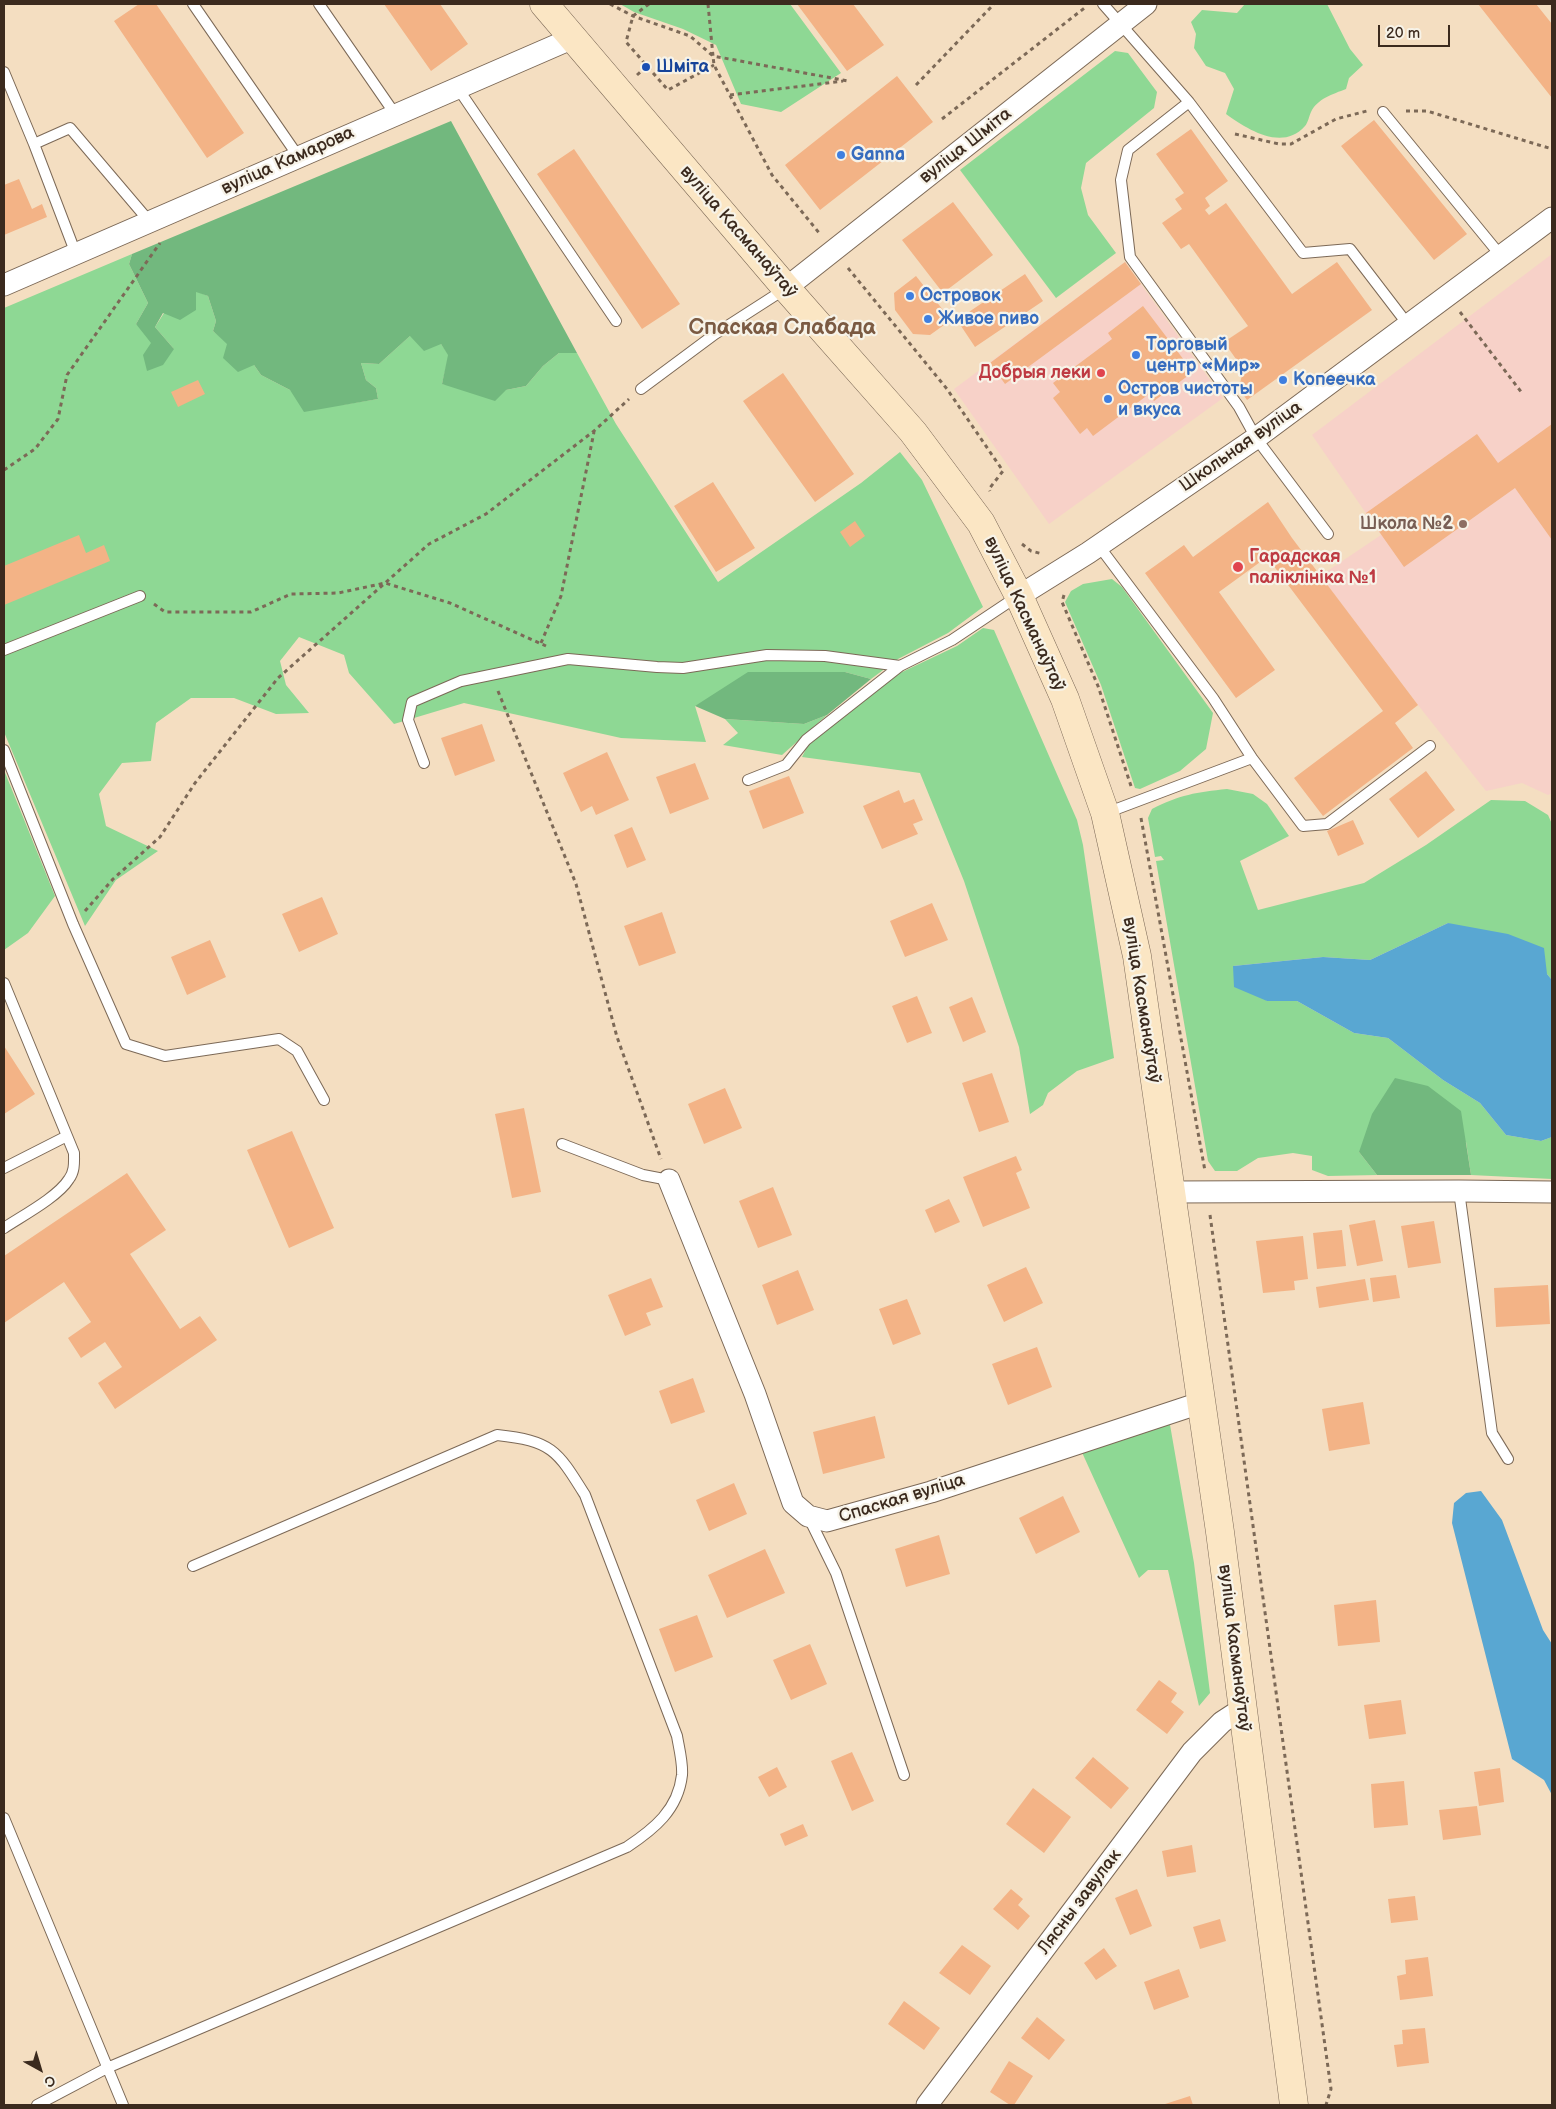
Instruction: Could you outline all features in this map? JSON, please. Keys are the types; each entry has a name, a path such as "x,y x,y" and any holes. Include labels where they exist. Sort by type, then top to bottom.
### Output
{"main road":[{"name":"вуліца Касманаўтаў","path":"544,4 786,288 913,432 981,523 1019,596 1065,699 1105,813 1137,956 1220,1532 1294,2105"}],"street":[{"name":"вуліца Шміта","path":"786,288 1146,4"},
{"name":"вуліца Камарова","path":"4,285 573,38"},
{"name":"Школьная вуліца","path":"1019,596 1100,546 1256,438 1552,218"},
{"path":"669,1180 755,1394 793,1503 808,1516"},
{"path":"1170,1192 1552,1192"},
{"name":"Спаская вуліца","path":"808,1516 827,1521 922,1494 1200,1403"},
{"name":"Лясны завулак","path":"927,2105 1192,1752 1222,1722 1242,1709"}],"lane":[{"path":"193,4 298,156"},
{"path":"319,4 395,114"},
{"path":"1103,4 1189,102 1303,253 1350,248 1409,326"},
{"path":"4,72 76,254"},
{"path":"457,87 616,321"},
{"path":"1189,102 1128,150 1121,180 1130,257 1239,407 1256,438 1328,534"},
{"path":"1384,112 1501,256"},
{"path":"34,144 70,128 149,221"},
{"path":"641,389 715,334 786,288"},
{"path":"1100,546 1213,698 1252,758 1303,826 1326,824 1430,746"},
{"path":"4,650 140,596"},
{"path":"748,780 786,765 806,740 900,666 952,640 1019,596"},
{"path":"424,763 408,720 412,702 461,681 568,658 657,668 683,668 767,655 825,656 900,666"},
{"path":"4,750 73,924 126,1044 165,1056 280,1039 297,1051 324,1100"},
{"path":"1105,813 1252,758"},
{"path":"4,983 74,1153 75,1166 70,1178 61,1190 4,1228"},
{"path":"4,1168 66,1136"},
{"path":"562,1144 643,1175 669,1180"},
{"path":"1459,1191 1492,1433 1508,1459"},
{"path":"37,2105 106,2068 626,1847 650,1832 672,1808 682,1774 677,1736 585,1495 566,1465 550,1448 526,1438 497,1435 193,1566"},
{"path":"808,1516 836,1573 904,1775"},
{"path":"4,1818 122,2105"}],"path":[{"path":"610,4 633,16 690,36 713,56 848,80 730,95"},
{"path":"650,4 633,16 626,42 668,90 714,65"},
{"path":"708,4 714,65 772,175 947,389 1003,471 989,489 994,497"},
{"path":"916,85 994,4"},
{"path":"942,119 1090,4"},
{"path":"4,470 35,449 58,419 67,375 164,238"},
{"path":"1448,296 1522,393"},
{"path":"73,924 112,879 160,837 195,783 278,678 429,544 486,514 594,431 641,389"},
{"path":"547,663 541,643 561,596 594,431"},
{"path":"1018,536 1022,544 1031,551 1043,554 1064,594 1062,602 1098,686 1136,801 1174,991 1204,1158 1207,1192 1331,2088 1326,2105"},
{"path":"140,596 165,612 252,612 291,594 338,593 386,583 450,603 541,643 568,658"},
{"path":"491,674 576,884 617,1037 669,1180"}],"shaded area":[{"name":"Школа №2","path":"1552,254 1552,793 1548,795 1522,783 1486,791 1320,576 1381,535 1312,435"},
{"path":"1125,262 1223,398 1049,524 954,389"}],"green space":[{"path":"620,4 790,4 841,73 781,112 741,104 716,45 683,29 634,12"},
{"path":"1245,4 1327,4 1350,49 1363,65 1349,78 1346,89 1326,98 1314,107 1305,126 1296,134 1275,138 1254,131 1226,114 1234,89 1225,73 1206,66 1194,48 1196,34 1191,22 1202,10 1237,13"},
{"path":"1115,51 1128,53 1157,92 1154,108 1086,163 1081,188 1088,215 1116,253 1056,298 960,170"},
{"path":"451,121 577,353 559,353 543,366 526,386 506,390 495,401 442,384 448,355 441,344 424,351 410,336 379,364 361,363 366,380 376,388 378,399 304,412 290,390 261,375 254,365 238,372 223,358 227,344 213,331 216,321 208,296 196,292 196,310 180,320 163,313 155,327 174,349 163,365 147,371 143,355 151,343 136,324 148,303 129,264 132,254"},
{"path":"132,254 129,264 148,303 136,324 174,349 155,327 164,313 196,291 208,296 216,321 213,331 254,365 261,375 290,390 341,405 378,399 376,388 366,380 361,363 379,364 411,335 441,344 449,355 442,384 506,390 526,386 543,366 559,353 577,353 616,424 718,582 861,483 900,452 922,480 983,607 948,633 898,659 871,679 845,672 695,706 706,742 621,738 464,703 394,724 349,673 344,655 299,637 280,661 286,685 309,713 276,714 234,698 191,698 156,723 151,761 122,763 99,794 106,826 158,851 116,880 85,926 4,732 4,308"},
{"path":"1112,579 1122,587 1213,713 1206,749 1180,771 1140,789 1135,788 1101,685 1065,602 1071,591 1083,584"},
{"path":"983,628 994,630 1077,820 1083,845 1114,1058 1077,1071 1048,1093 1043,1105 1030,1114 1019,1047 964,881 920,773 802,757 809,743 900,673 957,646"},
{"path":"748,672 845,672 871,679 827,715 804,724 725,719 695,706"},
{"path":"827,715 782,755 723,745 738,733 725,719 804,724"},
{"path":"4,770 55,896 28,933 4,950"},
{"path":"1227,789 1253,794 1267,804 1289,836 1240,861 1258,910 1364,883 1426,845 1491,800 1525,801 1548,815 1552,824 1552,980 1547,974 1448,923 1370,960 1323,957 1233,966 1267,1001 1297,1001 1354,1033 1388,1038 1443,1080 1480,1103 1506,1135 1541,1141 1552,1137 1552,1179 1471,1175 1466,1142 1359,1152 1377,1175 1328,1176 1312,1170 1312,1156 1293,1153 1258,1158 1237,1171 1215,1171 1208,1161 1156,861 1164,860 1161,856 1155,857 1148,818 1152,809 1171,800 1197,793"},
{"path":"1395,1078 1428,1086 1461,1111 1471,1175 1377,1175 1359,1152 1372,1114"},
{"path":"1169,1419 1194,1563 1210,1693 1199,1706 1168,1570 1148,1570 1139,1578 1080,1448"}],"water":[{"path":"1448,923 1508,934 1544,948 1547,974 1552,980 1552,1137 1541,1141 1506,1135 1480,1103 1443,1080 1388,1038 1354,1033 1297,1001 1267,1001 1234,987 1233,966 1323,957 1370,960"},
{"path":"1481,1491 1502,1520 1543,1630 1552,1644 1552,1795 1544,1780 1512,1759 1452,1523 1454,1503 1466,1493"}],"building":[{"path":"139,4 156,4 244,133 207,158 114,21"},
{"path":"384,4 440,4 468,44 431,71"},
{"path":"797,4 853,4 884,45 847,71"},
{"path":"1478,4 1536,4 1552,24 1552,98"},
{"path":"897,76 933,122 820,210 785,165"},
{"path":"1374,120 1467,234 1434,260 1341,146"},
{"path":"1191,129 1228,181 1205,198 1210,206 1205,210 1209,215 1226,203 1292,294 1337,262 1372,310 1247,400 1239,389 1243,369 1224,342 1248,326 1189,244 1181,249 1162,223 1182,209 1175,199 1184,193 1156,154"},
{"path":"574,149 680,304 642,329 537,174"},
{"path":"19,179 32,209 42,204 47,217 4,235 4,185"},
{"path":"953,202 993,255 943,293 902,240"},
{"path":"1125,262 1141,284 1005,384 990,363"},
{"path":"1025,274 1043,301 975,347 957,320"},
{"path":"916,276 951,320 930,335 913,334 895,310 894,293"},
{"name":"Торговый центр «Мир»","path":"1143,306 1193,372 1154,401 1149,394 1093,436 1087,428 1080,434 1053,398 1060,392 1053,383 1112,339 1108,333"},
{"path":"783,373 854,474 815,502 743,401"},
{"path":"198,380 205,394 178,407 171,392"},
{"path":"1552,424 1552,540 1515,488 1404,567 1366,513 1477,434 1498,463"},
{"path":"713,482 755,548 716,572 674,506"},
{"path":"1268,502 1292,538 1418,705 1395,723 1413,748 1323,816 1294,778 1383,711 1267,557 1219,592 1275,670 1236,698 1145,573 1184,545 1193,557"},
{"path":"855,521 865,536 850,547 840,532"},
{"path":"79,535 86,553 104,545 110,561 4,605 4,566"},
{"path":"482,724 495,761 455,776 441,738"},
{"path":"607,752 629,800 596,815 592,806 581,812 563,773"},
{"path":"695,763 709,799 670,814 656,777"},
{"path":"1426,771 1455,810 1418,838 1389,799"},
{"path":"789,776 804,813 763,829 749,791"},
{"path":"899,790 904,803 914,799 923,820 913,824 918,834 882,849 863,806"},
{"path":"1353,820 1364,844 1338,856 1327,831"},
{"path":"632,827 646,860 627,868 614,835"},
{"path":"322,897 338,934 299,952 282,914"},
{"path":"932,903 948,940 905,957 890,921"},
{"path":"662,912 676,953 639,966 624,926"},
{"path":"210,940 226,977 187,995 171,957"},
{"path":"917,996 932,1033 907,1043 892,1006"},
{"path":"972,997 986,1032 963,1042 949,1007"},
{"path":"4,1046 35,1094 4,1114"},
{"path":"992,1073 1009,1122 979,1132 962,1083"},
{"path":"725,1088 742,1128 704,1144 688,1104"},
{"path":"524,1108 541,1192 512,1198 495,1114"},
{"path":"292,1131 334,1228 289,1248 247,1150"},
{"path":"1016,1156 1022,1170 1016,1173 1030,1208 983,1227 963,1177"},
{"path":"127,1173 166,1230 130,1254 180,1329 200,1316 217,1340 115,1409 98,1383 122,1367 105,1342 81,1358 68,1338 91,1322 64,1282 4,1323 4,1256"},
{"path":"773,1187 792,1235 758,1248 739,1201"},
{"path":"949,1199 960,1222 935,1233 925,1210"},
{"path":"1375,1220 1383,1261 1357,1266 1349,1225"},
{"path":"1434,1221 1441,1263 1408,1268 1401,1226"},
{"path":"1342,1230 1346,1266 1317,1269 1313,1233"},
{"path":"1303,1236 1308,1279 1294,1281 1295,1290 1263,1293 1256,1241"},
{"path":"1026,1267 1043,1303 1004,1322 987,1285"},
{"path":"798,1270 814,1310 777,1325 762,1285"},
{"path":"1396,1275 1400,1298 1373,1302 1370,1278"},
{"path":"651,1278 663,1307 646,1313 651,1325 625,1336 608,1295"},
{"path":"1365,1279 1369,1300 1319,1308 1316,1287"},
{"path":"1548,1285 1550,1324 1496,1327 1494,1288"},
{"path":"907,1299 921,1334 893,1345 879,1309"},
{"path":"1037,1347 1052,1387 1008,1405 992,1364"},
{"path":"693,1378 705,1412 671,1424 659,1391"},
{"path":"1363,1402 1370,1444 1329,1451 1322,1409"},
{"path":"875,1416 885,1458 823,1474 813,1432"},
{"path":"734,1483 747,1514 709,1531 696,1500"},
{"path":"1063,1496 1080,1532 1036,1554 1019,1518"},
{"path":"939,1535 950,1574 906,1587 895,1549"},
{"path":"765,1549 785,1593 727,1618 708,1575"},
{"path":"1376,1600 1380,1642 1338,1646 1334,1605"},
{"path":"697,1615 713,1657 675,1672 659,1629"},
{"path":"810,1644 827,1684 791,1700 773,1660"},
{"path":"1159,1680 1177,1693 1171,1702 1184,1712 1167,1734 1136,1710"},
{"path":"1401,1700 1406,1734 1369,1739 1364,1705"},
{"path":"852,1752 874,1801 852,1811 831,1761"},
{"path":"1093,1757 1129,1788 1111,1809 1075,1778"},
{"path":"777,1767 787,1787 769,1797 758,1777"},
{"path":"1500,1768 1504,1802 1479,1806 1474,1772"},
{"path":"1404,1781 1408,1825 1374,1828 1371,1784"},
{"path":"1033,1788 1071,1817 1044,1853 1006,1824"},
{"path":"1477,1806 1481,1835 1443,1840 1439,1810"},
{"path":"803,1824 808,1836 785,1846 780,1834"},
{"path":"1192,1845 1196,1872 1167,1877 1162,1851"},
{"path":"1011,1889 1023,1899 1018,1905 1030,1916 1018,1930 993,1909"},
{"path":"1137,1889 1152,1926 1130,1935 1115,1898"},
{"path":"1415,1896 1418,1920 1391,1923 1388,1899"},
{"path":"1220,1919 1226,1941 1200,1949 1193,1927"},
{"path":"962,1945 991,1966 970,1995 939,1973"},
{"path":"1104,1948 1117,1966 1096,1980 1084,1963"},
{"path":"1428,1957 1433,1996 1400,2000 1397,1976 1406,1974 1405,1960"},
{"path":"1179,1969 1189,1997 1154,2010 1144,1982"},
{"path":"904,2001 940,2028 924,2050 888,2024"},
{"path":"1037,2017 1065,2040 1049,2060 1021,2038"},
{"path":"1425,2028 1429,2063 1397,2067 1394,2045 1403,2044 1402,2030"},
{"path":"1009,2061 1033,2076 1014,2105 1010,2105 990,2092"},
{"path":"1190,2096 1193,2105 1162,2105"}],"place":[{"name":"Шміта","path":"646,67"},
{"name":"Ganna","path":"841,155"},
{"name":"Островок","path":"910,296"},
{"name":"Живое пиво","path":"928,319"},
{"name":"Торговый центр «Мир»","path":"1136,355"},
{"name":"Добрыя леки","path":"1101,373"},
{"name":"Копеечка","path":"1283,380"},
{"name":"Остров чистоты и вкуса","path":"1108,399"},
{"name":"Школа №2","path":"1463,524"},
{"name":"Гарадская паліклініка №1","path":"1238,567"}],"district":[{"name":"Спаская Слабада","path":"782,328"}]}
